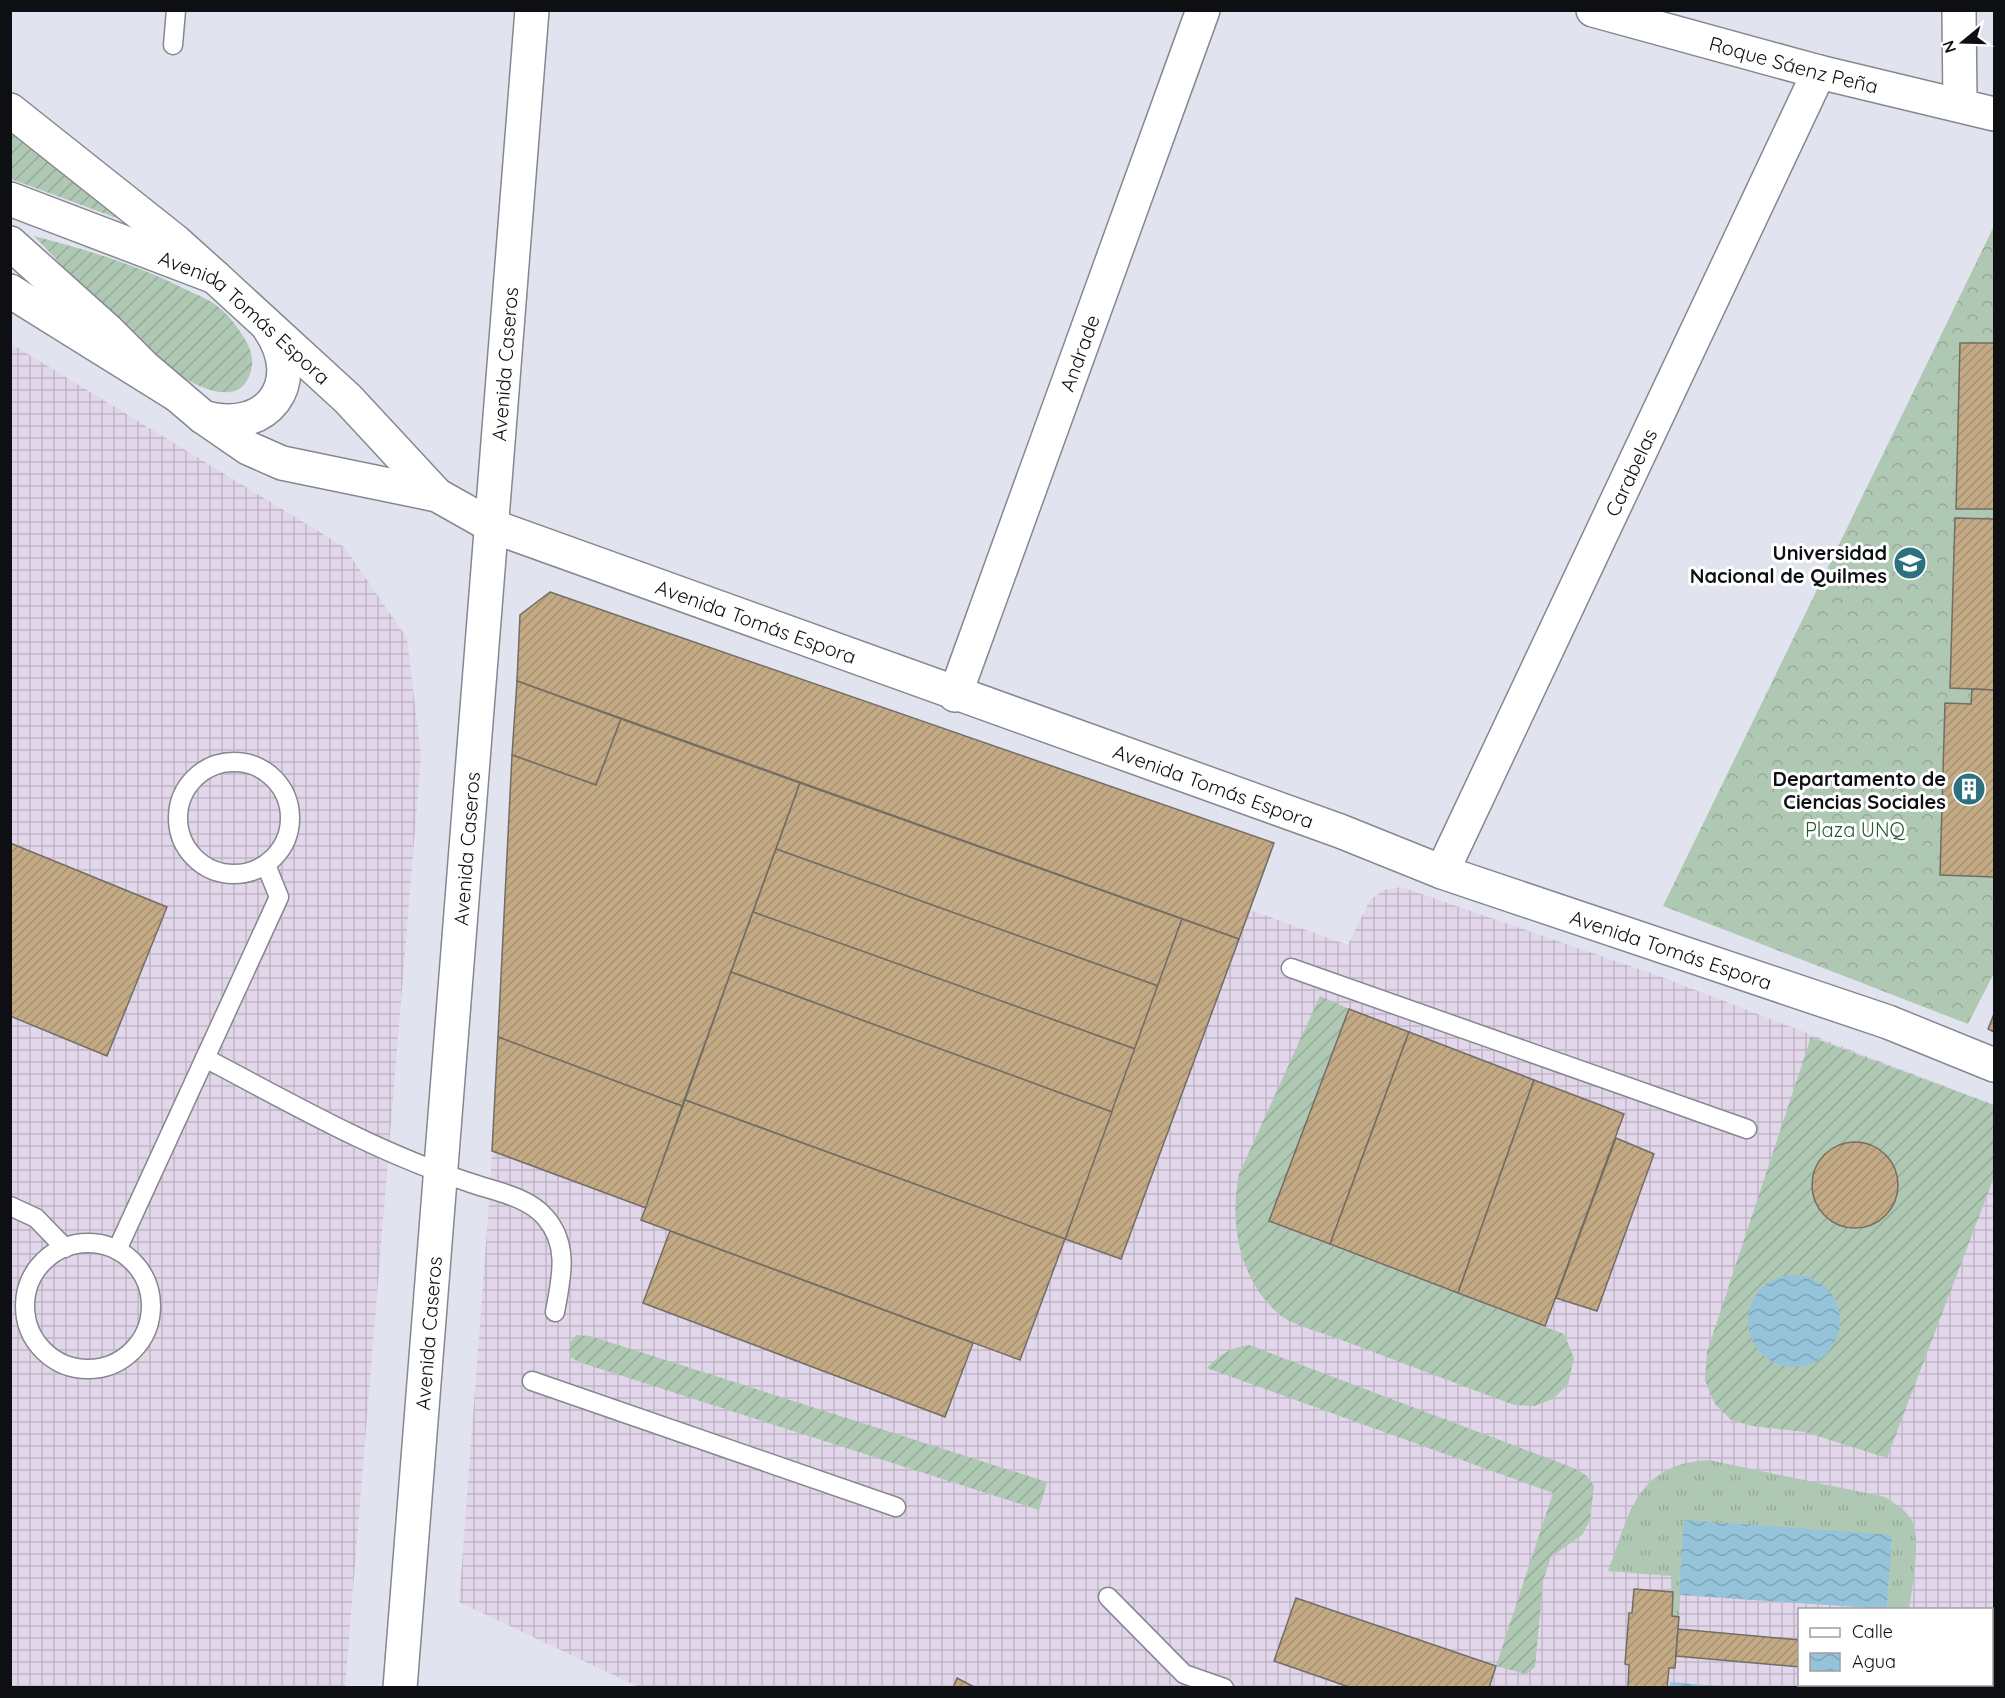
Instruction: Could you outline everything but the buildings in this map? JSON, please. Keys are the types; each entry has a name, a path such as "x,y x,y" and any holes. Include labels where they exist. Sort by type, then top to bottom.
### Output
{"main road":[{"name":"Avenida Caseros","path":"400,1688 532,10"},
{"name":"Andrade","path":"955,695 1203,10"},
{"name":"Roque Sáenz Peña","path":"1593,10 1819,72 1995,114"},
{"path":"1959,10 1960,105"},
{"name":"Carabelas","path":"1442,872 1819,72"},
{"path":"10,110 175,242 215,277"},
{"name":"Avenida Tomás Espora","path":"10,199 215,277 348,399 437,495"},
{"name":"Avenida Tomás Espora","path":"10,243 203,417 248,448 282,463 437,495 492,526 955,695 1340,831 1442,872 1888,1022 1995,1065"},
{"path":"10,291 177,395"},
{"path":"203,417 220,422 249,420 274,404 284,377 283,360 276,339 261,317"}],"lane":[{"path":"173,45 176,10"},
{"path":"227,761 254,765 277,781 287,797 291,816 288,835 280,852 267,865 249,873 231,875 213,871 196,861 185,847 178,829 177,810 183,793 194,777 209,766 227,761"},
{"path":"117,1250 279,897 267,865"},
{"path":"1291,968 1747,1129"},
{"path":"205,1058 357,1139 441,1173 532,1204 557,1234 562,1252 562,1269 555,1312"},
{"path":"10,1206 36,1218 65,1248"},
{"path":"79,1244 99,1244 117,1250 135,1263 147,1282 151,1303 149,1325 139,1345 123,1359 103,1368 81,1369 60,1363 44,1351 32,1335 26,1316 26,1296 32,1277 44,1261 65,1248 79,1244"},
{"path":"532,1381 896,1507"},
{"path":"1108,1598 1184,1674 1224,1688"}],"shaded area":[{"path":"10,343 344,547 407,638 421,756 345,1687 11,1687"},
{"path":"550,592 1274,843 1250,910 1348,945 1370,900 1384,890 1401,887 1659,976 1994,1105 1994,1687 639,1687 459,1602 490,1190 520,615"}],"green space":[{"path":"11,130 122,220 11,179"},
{"name":"Plaza UNQ","path":"1994,226 1994,973 1968,1024 1663,906"},
{"path":"34,236 133,266 214,304 241,332 249,348 252,367 246,382 238,390 230,392 208,389 182,376 154,356 126,331"},
{"path":"1320,996 1349,1009 1269,1222 1564,1334 1574,1358 1568,1384 1553,1399 1534,1406 1514,1405 1300,1325 1280,1315 1255,1285 1240,1250 1237,1231 1235,1212 1239,1174"},
{"path":"1811,1037 1994,1105 1994,1177 1887,1458 1805,1432 1752,1426 1731,1420 1715,1404 1705,1380 1707,1352"},
{"path":"576,1335 590,1336 1047,1482 1039,1510 582,1363 570,1357 569,1344"},
{"path":"1249,1345 1576,1469 1587,1476 1594,1486 1590,1520 1582,1535 1551,1557 1543,1581 1535,1667 1526,1674 1496,1666 1553,1493 1207,1368 1226,1352"},
{"path":"1709,1460 1885,1497 1906,1512 1914,1527 1916,1550 1909,1608 1887,1608 1892,1536 1685,1521 1679,1617 1672,1616 1671,1576 1608,1571 1630,1511 1639,1495 1651,1481 1666,1471 1685,1463"}],"water":[{"path":"1794,1275 1812,1278 1827,1288 1837,1303 1840,1321 1837,1339 1827,1354 1812,1364 1794,1367 1776,1364 1761,1354 1751,1339 1748,1321 1751,1303 1761,1288 1776,1278"},
{"path":"1684,1520 1892,1535 1887,1608 1679,1595"},
{"path":"1670,1682 1727,1687 1670,1687"}],"place":[{"name":"Universidad Nacional de Quilmes","path":"1910,563"},
{"name":"Departamento de Ciencias Sociales","path":"1969,789"}]}
